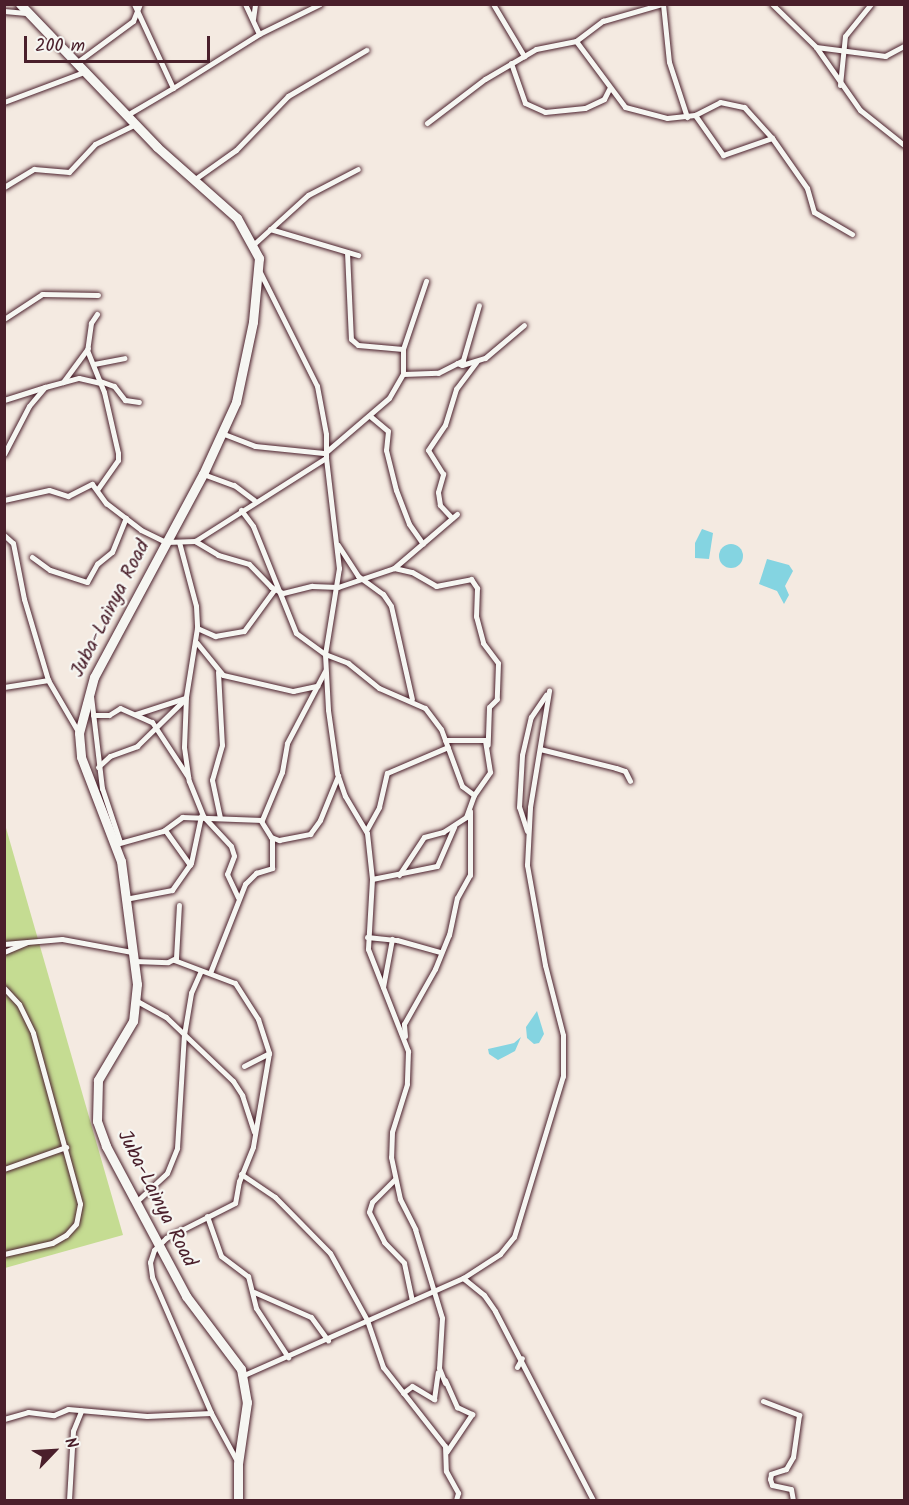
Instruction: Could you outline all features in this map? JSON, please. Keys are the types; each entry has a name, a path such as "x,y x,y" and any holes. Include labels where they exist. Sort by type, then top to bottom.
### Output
{"main road":[{"name":"Juba-Lainya Road","path":"20,4 136,124 237,218 254,244 260,272 243,374 224,434 116,632 90,688 79,733 81,757 118,843 137,1001 133,1022 98,1080 95,1094 101,1134 186,1296 236,1357 244,1375 247,1402 238,1464 238,1500"}],"street":[{"path":"244,4 259,34"},
{"path":"253,21 255,4"},
{"path":"493,4 524,56"},
{"path":"427,123 512,63 536,49 576,41 603,21 662,4 669,62 687,117"},
{"path":"772,4 816,47 840,85 860,110 904,145"},
{"path":"840,85 845,36 871,4"},
{"path":"127,115 259,34 319,5"},
{"path":"137,6 173,88"},
{"path":"76,63 133,21 137,6"},
{"path":"4,11 21,10 32,17"},
{"path":"576,41 609,89 625,107 657,117 687,117 720,102 738,103 772,138 807,188 814,212 852,234"},
{"path":"816,47 885,56 904,46"},
{"path":"195,179 236,150 288,96 366,50"},
{"path":"512,63 525,103 545,112 585,108 604,99 609,89"},
{"path":"4,102 84,72"},
{"path":"695,115 723,156 772,138"},
{"path":"4,187 34,169 69,172 94,144 136,124"},
{"path":"254,244 308,195 358,169"},
{"path":"270,229 358,255"},
{"path":"347,252 351,339 358,345 403,349"},
{"path":"260,272 317,386 326,434 325,456 338,544 338,587 325,654 326,669 338,776 367,833"},
{"path":"97,314 91,323 88,348 100,382 118,453 118,460 98,489 99,497 126,518 166,542 195,541 254,500 297,480 325,456 346,432 370,416 388,398 403,374 403,349 426,281"},
{"path":"4,319 42,294 99,295"},
{"path":"403,374 438,373 462,360 478,305"},
{"path":"456,363 476,362 497,351 499,343 518,334 524,325"},
{"path":"63,382 88,348"},
{"path":"94,364 124,358"},
{"path":"195,541 218,555 249,564 275,590 338,587 394,568 454,516 440,505 438,492 443,474 428,450 445,425 456,389 476,362"},
{"path":"4,400 79,378 114,386 125,400 139,402"},
{"path":"4,454 28,406 45,387"},
{"path":"370,416 388,431 386,450 396,490 409,524 423,544"},
{"path":"224,434 255,446 325,456"},
{"path":"203,474 234,485 254,500"},
{"path":"4,501 49,490 68,496 92,484 98,489"},
{"path":"241,510 254,526 275,590 296,633 325,654 348,663 379,688 412,699 433,717 448,747 462,786 474,795"},
{"path":"32,557 50,570 87,582 97,564 112,552 126,518"},
{"path":"4,535 12,543 48,680 79,733"},
{"path":"179,542 196,606 197,628 197,643 186,697 184,740 189,777 202,816 231,846 234,856 227,873 238,898"},
{"path":"338,544 363,579 386,597 396,616 400,658 412,699"},
{"path":"394,568 412,572 436,586 468,577 475,582 478,594 476,616 483,643 498,663 497,699 489,707 490,769 474,795 470,812 470,875 457,898 449,935 440,952 432,976 404,1024 407,1084 391,1143 394,1180 415,1229 443,1326 434,1399 412,1386 403,1393"},
{"path":"197,628 215,636 244,631 275,590"},
{"path":"197,643 218,672 222,745 212,780 220,817"},
{"path":"261,821 282,772 286,743 326,669"},
{"path":"218,672 293,691 317,686"},
{"path":"4,687 48,680"},
{"path":"90,688 98,767 118,843 165,830 182,817 202,816 261,821"},
{"path":"244,1375 328,1340 367,1320 463,1278 500,1254 514,1237 563,1076 563,1035 530,892 527,832 549,691 531,717 522,754 519,807 527,832"},
{"path":"136,714 186,697"},
{"path":"98,767 110,756 137,746 186,697"},
{"path":"93,715 111,714 120,708 136,714 156,727 189,777"},
{"path":"445,740 481,737 488,745"},
{"path":"405,1041 382,990 367,937 372,879 368,824 380,803 387,772 448,747"},
{"path":"540,749 625,771 630,781"},
{"path":"272,838 284,840 310,834 321,820 338,776"},
{"path":"372,879 437,866 455,826 470,812"},
{"path":"125,899 170,893 190,865 202,816"},
{"path":"210,973 238,898 253,875 272,868 272,838 261,821"},
{"path":"399,875 424,837 455,826"},
{"path":"165,830 190,865"},
{"path":"174,960 178,951 175,930 179,905"},
{"path":"367,937 392,939 440,952"},
{"path":"4,944 62,939 133,956 174,960 237,986 261,1024 269,1053 255,1134 232,1206 207,1216 158,1245 151,1256 152,1277 211,1413 238,1464"},
{"path":"382,990 392,939"},
{"path":"4,952 27,942"},
{"path":"136,1202 166,1173 177,1148 184,1035 191,993 201,971"},
{"path":"4,988 19,1004 33,1033 80,1204 76,1224 66,1235 52,1243 4,1254"},
{"path":"137,1001 166,1017 239,1089 255,1134"},
{"path":"244,1066 269,1053"},
{"path":"4,1169 66,1147"},
{"path":"242,1174 263,1186 324,1245 367,1320 383,1367 447,1450"},
{"path":"394,1180 372,1202 369,1212 384,1242 404,1263 412,1300"},
{"path":"207,1216 221,1256 248,1276 254,1292 256,1308 288,1357"},
{"path":"463,1278 484,1295 522,1358 593,1500"},
{"path":"254,1292 311,1317 328,1340"},
{"path":"517,1367 522,1358"},
{"path":"439,1368 445,1383"},
{"path":"439,1368 457,1407 472,1414 447,1450 446,1471 458,1493 456,1500"},
{"path":"763,1401 799,1416 793,1457 786,1469 771,1474 770,1479 772,1485 791,1489 793,1500"},
{"path":"4,1419 28,1412 81,1411 147,1416 211,1413"},
{"path":"69,1500 74,1431 81,1411"}],"green space":[{"path":"4,821 123,1235 5,1268 4,1268"}],"water":[{"path":"702,529 713,533 709,559 695,558 695,543"},
{"path":"731,544 740,547 743,556 740,565 731,568 722,565 719,556 722,547"},
{"path":"767,559 789,565 793,571 785,586 789,595 784,604 777,591 759,584"},
{"path":"537,1011 544,1034 539,1043 534,1044 527,1038 526,1027"},
{"path":"521,1037 515,1051 498,1060 489,1054 488,1049 514,1043"}]}
